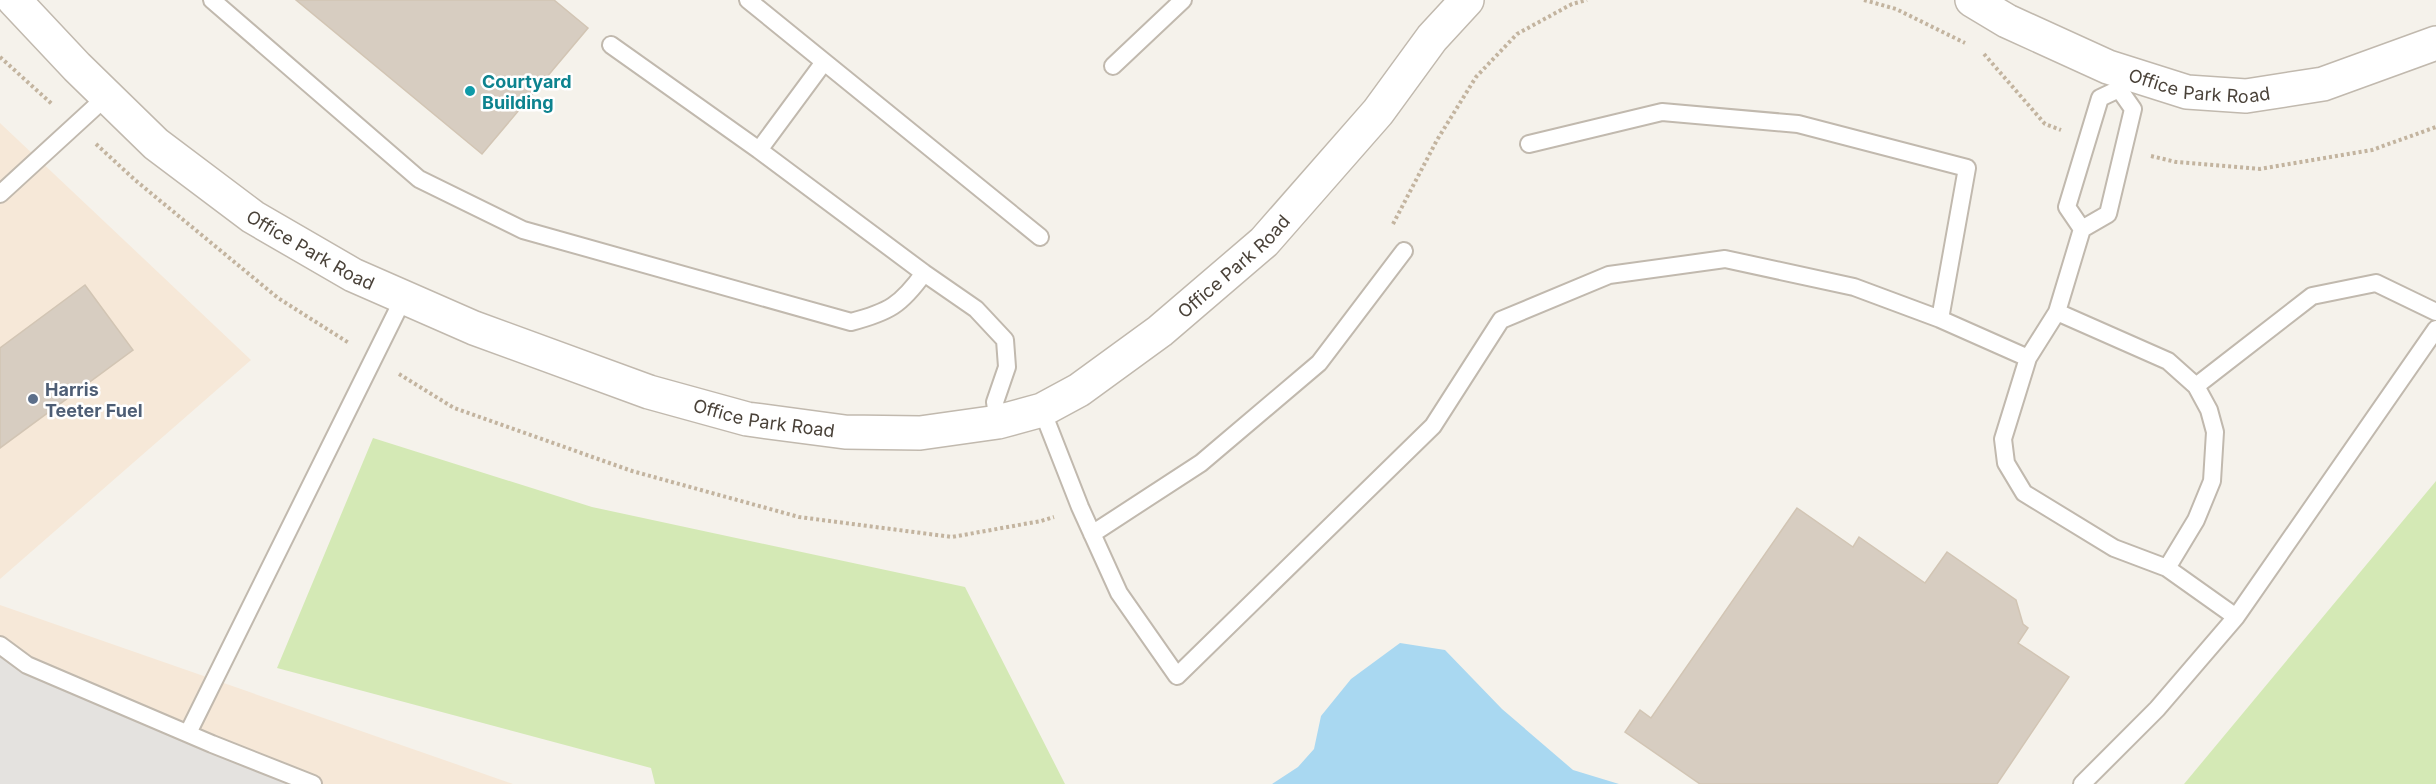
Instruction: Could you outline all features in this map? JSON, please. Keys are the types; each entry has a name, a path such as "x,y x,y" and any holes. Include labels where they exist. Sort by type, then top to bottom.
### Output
{"street":[{"name":"Office Park Road","path":"14,0 106,96 156,144 253,217 353,275 474,327 649,392 747,419 855,432 920,433 998,422 1042,410 1079,390 1160,331 1264,242 1378,112 1432,38 1467,0"},
{"name":"Office Park Road","path":"1972,0 2007,21 2108,67 2121,80 2187,92 2246,96 2322,84 2436,43"}],"lane":[{"path":"212,0 419,179 523,230 851,322 879,315 907,297 924,273"},
{"path":"748,0 1040,237"},
{"path":"1113,66 1183,0"},
{"path":"611,45 976,309 1005,340 1007,368 995,402 998,422"},
{"path":"759,150 824,62"},
{"path":"2082,229 2067,207 2100,98 2121,80 2133,109 2108,214 2082,229 2057,312 2028,358 2004,439 2006,463 2024,493 2114,548 2167,568 2236,617"},
{"path":"0,194 106,96"},
{"path":"1529,144 1662,112 1798,124 1967,168 1940,319"},
{"path":"1092,534 1201,463 1319,363 1404,251"},
{"path":"1042,410 1092,534 1119,593 1177,676 1433,426 1501,320 1609,275 1725,259 1854,287 1940,319 2028,358"},
{"path":"2196,386 2312,296 2376,283 2436,312"},
{"path":"188,734 404,297"},
{"path":"2057,312 2168,361 2196,386 2209,410 2215,432 2212,481 2196,520 2167,568"},
{"path":"2082,784 2157,709 2236,617 2436,329"},
{"path":"0,645 27,665 188,734 313,784"}],"shaded area":[{"path":"0,123 251,360 0,579"},
{"path":"0,605 513,784 0,784"},
{"path":"0,649 320,784 0,784"}],"green space":[{"path":"373,438 592,507 965,587 1065,784 655,784 651,768 277,668"},
{"path":"2436,481 2436,784 2184,784"}],"water":[{"path":"1400,643 1445,650 1502,709 1573,770 1619,784 1272,784 1298,767 1314,749 1321,716 1351,679"}],"building":[{"name":"Courtyard Building","path":"296,0 554,0 588,28 482,154"},
{"name":"Harris Teeter Fuel","path":"85,285 133,350 0,448 0,348"},
{"path":"1797,508 1853,547 1859,537 1925,583 1947,552 2016,600 2023,624 2028,628 2018,643 2069,677 1997,784 1700,784 1625,732 1640,710 1651,718"}],"place":[{"name":"Courtyard Building","path":"470,91"},
{"name":"Harris Teeter Fuel","path":"33,399"}]}
